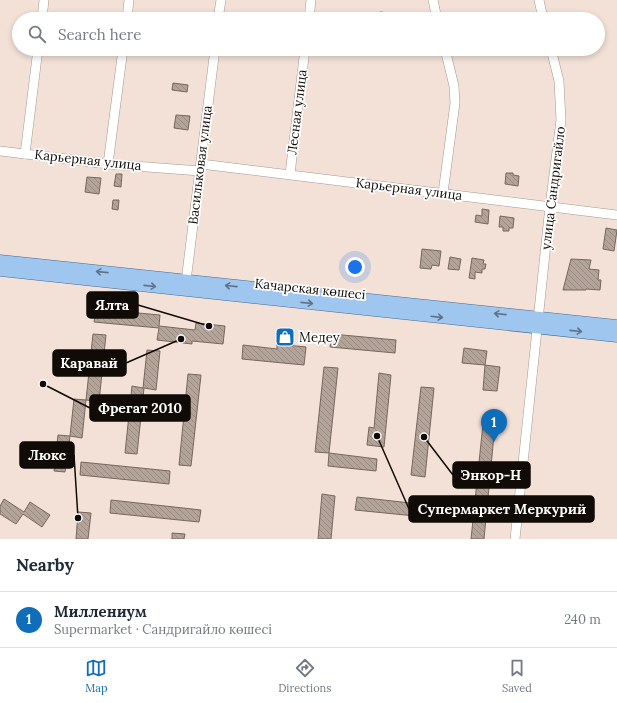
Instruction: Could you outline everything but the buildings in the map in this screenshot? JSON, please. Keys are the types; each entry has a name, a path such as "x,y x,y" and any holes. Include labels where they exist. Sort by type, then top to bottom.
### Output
{"main road":[{"name":"Качарская көшесі","path":"0,266 186,281 284,296"},
{"name":"Качарская көшесі","path":"0,266 466,316 538,323 617,326"},
{"name":"Качарская көшесі","path":"538,323 558,329 617,336"}],"street":[{"path":"43,12 44,0"},
{"path":"128,12 129,0"},
{"path":"219,12 220,0"},
{"path":"310,12 311,0"},
{"path":"433,0 436,12"},
{"path":"539,0 542,12"},
{"path":"25,154 37,56"},
{"path":"108,164 122,56"},
{"name":"Васильковая улица","path":"186,281 214,56"},
{"name":"Лесная улица","path":"290,174 304,56"},
{"path":"444,193 455,103 454,86 447,56"},
{"name":"улица Сандригайло","path":"515,539 550,206 561,120 559,81 553,56"},
{"name":"Карьерная улица","path":"0,151 108,164 200,167 290,174 617,215"}],"place":[{"name":"Ялта","path":"209,326"},
{"name":"Медеу","path":"285,337"},
{"name":"Каравай","path":"181,339"},
{"name":"Фрегат 2010","path":"43,384"},
{"name":"Супермаркет Меркурий","path":"377,436"},
{"name":"Энкор-Н","path":"424,437"},
{"name":"Миллениум","path":"494,442"},
{"name":"Люкс","path":"78,518"}]}
